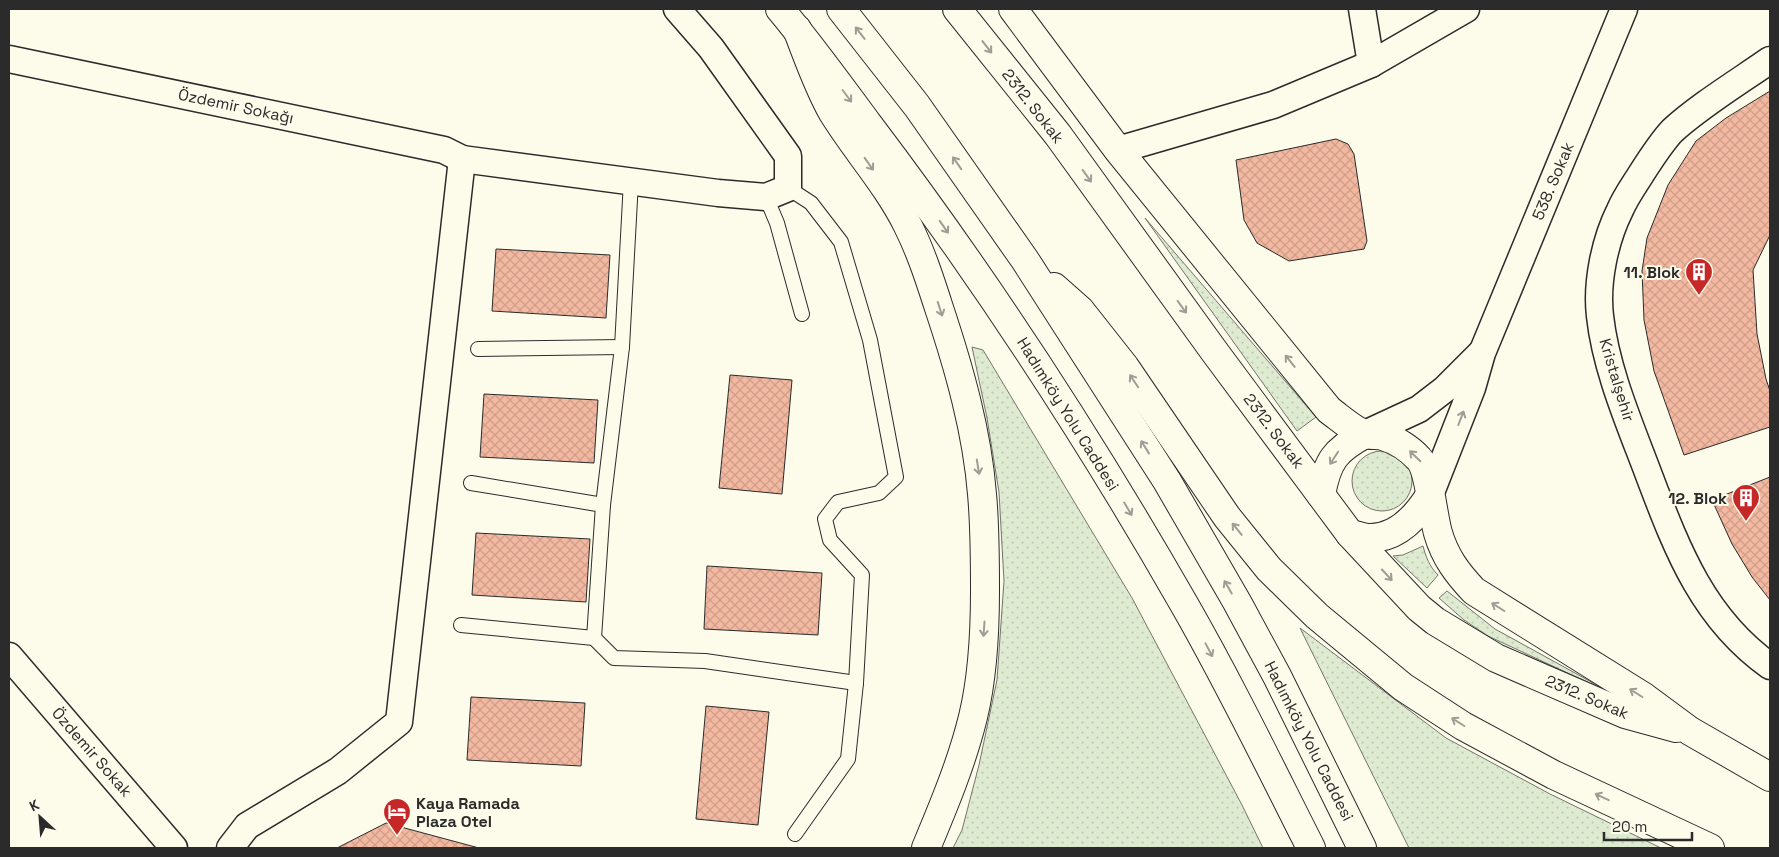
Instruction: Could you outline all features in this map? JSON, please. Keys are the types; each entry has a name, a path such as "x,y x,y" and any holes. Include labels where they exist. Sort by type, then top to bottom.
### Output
{"main road":[{"name":"Hadımköy Yolu Caddesi","path":"841,9 917,106 1025,260 1162,474 1207,550 1277,676 1362,848"},
{"name":"2312. Sokak","path":"957,9 1058,136 1350,534 1419,608 1435,621 1496,658 1624,714 1690,732"},
{"name":"2312. Sokak","path":"1013,9 1118,150 1329,410 1365,434 1383,436 1405,446 1421,460 1428,478 1438,535 1455,571 1474,591 1644,697 1690,732 1770,777"},
{"name":"Hadımköy Yolu Caddesi","path":"788,19 913,184 973,268 1092,448 1185,605 1311,848"},
{"path":"788,19 833,112 894,199 909,227 922,257 946,328 970,414 982,493 985,606 981,669 973,716 950,788 926,848"},
{"path":"1025,260 1080,310 1125,367 1227,517 1269,568 1317,616 1403,687 1463,726 1554,775 1710,848"},
{"path":"1321,495 1324,476 1331,461 1340,449 1365,434"},
{"path":"1350,534 1370,538 1388,535 1405,526 1421,510 1430,496"}],"street":[{"path":"678,9 711,48 788,156 777,192"},
{"path":"1362,9 1372,64"},
{"path":"1118,150 1273,105 1372,64 1466,9"},
{"name":"538. Sokak","path":"1430,496 1472,388 1482,353 1624,9"},
{"name":"Özdemir Sokağı","path":"9,59 444,150 462,159 718,193 777,192"},
{"name":"Kristalşehir","path":"1770,60 1672,132 1653,155 1620,209 1606,246 1601,282 1600,315 1606,352 1628,418 1688,571 1710,606 1752,653 1770,666"},
{"path":"230,848 247,826 338,771 399,722 462,159"},
{"name":"538. Sokak","path":"1365,434 1419,409 1445,389 1482,353"},
{"name":"Özdemir Sokak","path":"9,656 174,848"}],"lane":[{"path":"594,638 603,506 622,347 631,181"},
{"path":"795,834 848,758 856,683 862,575 830,540 825,519 838,502 879,493 896,477 870,340 841,242 810,203 777,192 777,223 802,314"},
{"path":"478,348 622,347"},
{"path":"471,483 603,506"},
{"path":"461,625 594,638 614,658 705,661 856,683"}],"green space":[{"path":"1145,218 1316,417 1297,431"},
{"path":"972,347 983,350 1132,598 1263,848 953,848 962,830 979,765 997,680 1004,581 999,492 987,418"},
{"path":"1382,451 1394,453 1407,464 1412,481 1410,493 1399,506 1382,511 1370,509 1357,498 1352,481 1354,469 1365,456"},
{"path":"1423,546 1428,561 1438,575 1427,588 1393,556 1403,555"},
{"path":"1447,591 1495,629 1615,695 1488,636 1464,620 1439,598"},
{"path":"1300,628 1446,738 1550,794 1661,848 1409,848"}],"building":[{"name":"11. Blok","path":"1770,91 1770,235 1753,270 1757,334 1770,391 1770,427 1684,455 1654,371 1644,320 1642,271 1647,238 1668,185 1696,141 1726,118"},
{"path":"1336,139 1348,144 1354,154 1367,241 1364,249 1289,261 1257,243 1244,220 1236,160"},
{"path":"496,249 610,255 606,318 492,311"},
{"path":"730,375 792,380 782,494 719,488"},
{"path":"484,394 598,400 594,463 480,457"},
{"name":"12. Blok","path":"1770,477 1770,600 1752,577 1732,544 1712,500"},
{"path":"476,533 590,539 586,602 472,595"},
{"path":"707,566 822,573 818,635 704,629"},
{"path":"471,697 585,703 581,766 467,760"},
{"path":"706,706 769,712 758,825 696,819"},
{"name":"Kaya Ramada Plaza Otel","path":"386,823 479,848 337,848"}],"place":[{"name":"11. Blok","path":"1699,296"},
{"name":"12. Blok","path":"1746,522"},
{"name":"Kaya Ramada Plaza Otel","path":"397,836"}]}
